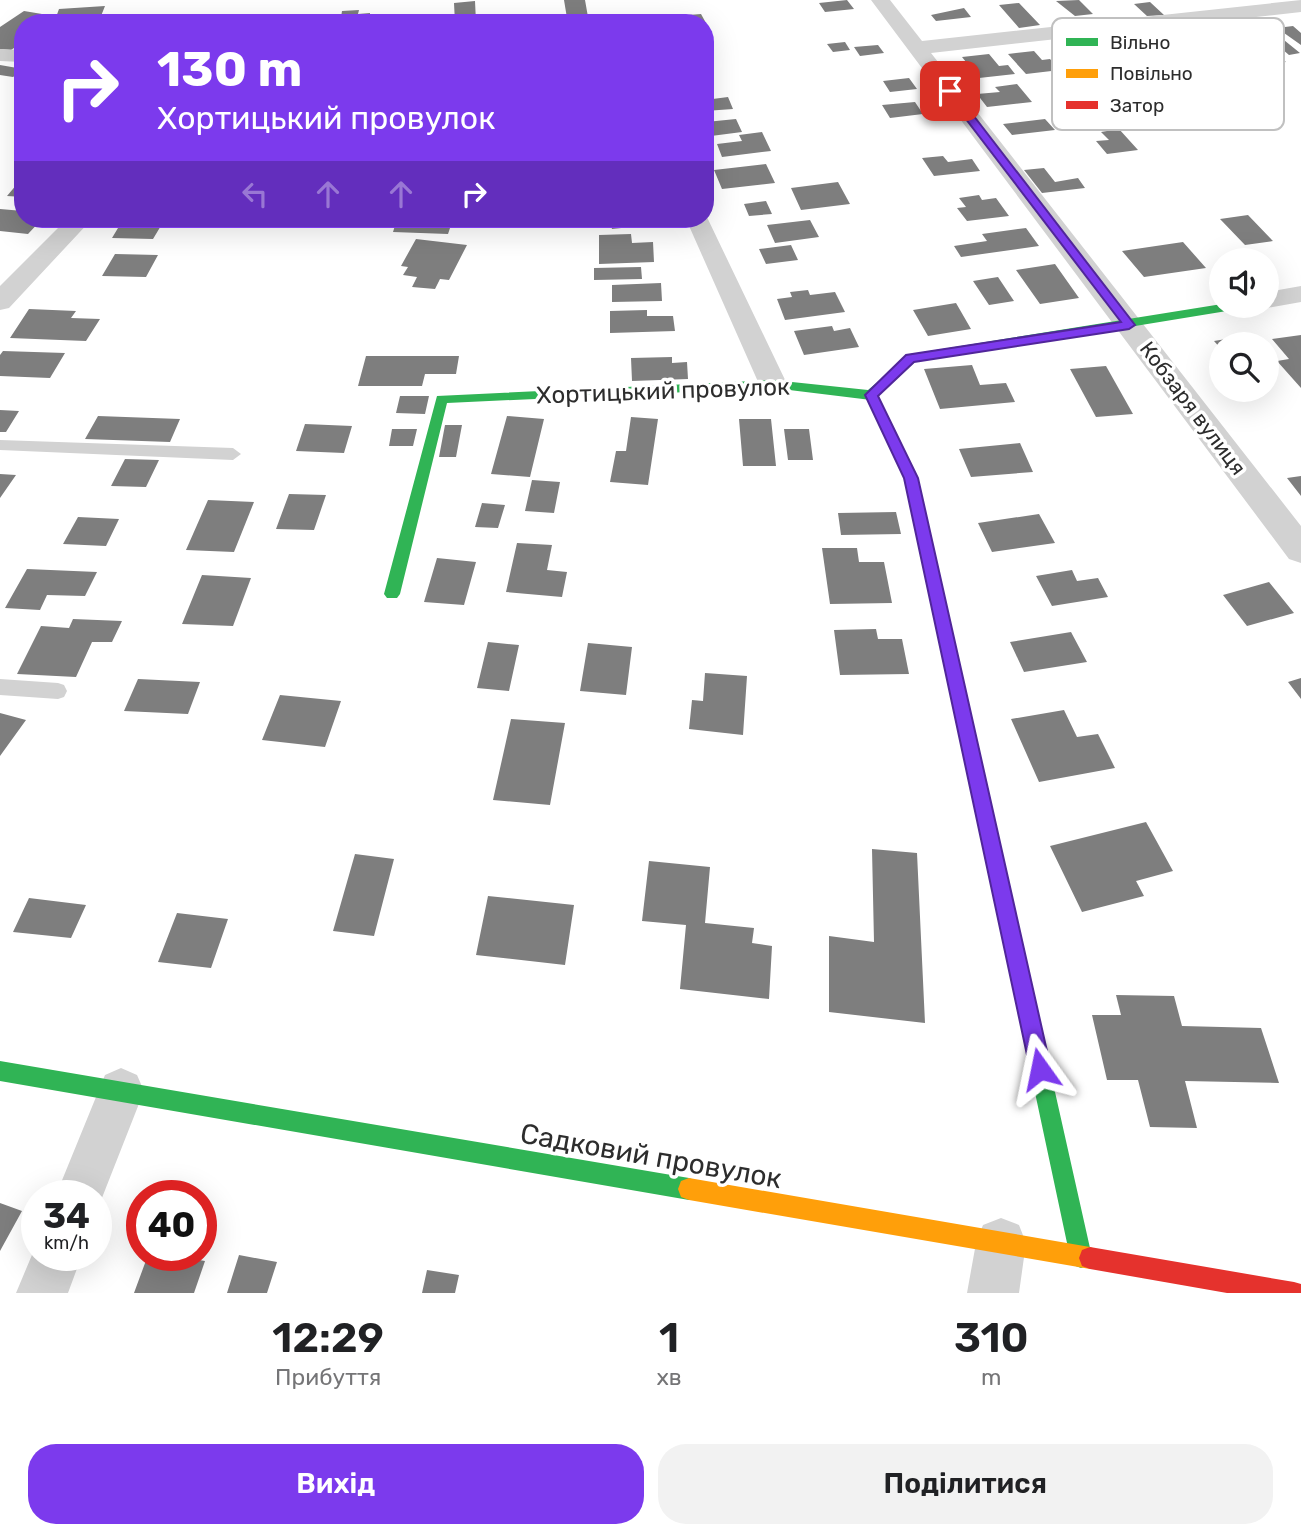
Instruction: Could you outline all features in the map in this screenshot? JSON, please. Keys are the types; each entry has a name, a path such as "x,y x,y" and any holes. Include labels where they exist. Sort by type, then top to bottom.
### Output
{"street":[{"name":"Кобзаря вулиця","path":"880,0 1301,550"},
{"path":"1191,18 1301,6"},
{"path":"917,48 1052,33"},
{"path":"0,302 71,228"},
{"path":"702,228 773,384"},
{"path":"1279,298 1301,294"},
{"path":"1082,1256 911,478 871,395 911,358 1209,310"},
{"name":"Хортицький провулок","path":"392,594 442,399 773,384 871,395"},
{"name":"Садковий провулок","path":"0,1070 1294,1293"},
{"path":"86,1180 121,1091"},
{"path":"993,1293 1001,1242"},
{"path":"42,1293 51,1271"}],"lane":[{"path":"0,444 233,454"},
{"path":"0,687 58,691"}],"building":[{"path":"564,0 585,0 587,14 566,14"},
{"path":"847,0 854,9 825,12 819,3"},
{"path":"1079,0 1093,14 1075,16 1056,1"},
{"path":"475,1 476,14 455,14 454,3"},
{"path":"1150,2 1164,15 1147,16 1134,4"},
{"path":"1019,3 1040,25 1019,28 999,5"},
{"path":"105,6 102,14 57,14 59,9"},
{"path":"964,8 971,17 936,21 931,15"},
{"path":"359,10 358,14 342,14 342,11"},
{"path":"24,11 42,14 20,14"},
{"path":"14,18 14,48 11,50 0,49 0,27"},
{"path":"1293,26 1301,33 1301,45 1284,33 1284,27"},
{"path":"1284,40 1300,53 1289,55 1284,51"},
{"path":"845,42 850,50 833,52 827,44"},
{"path":"878,45 884,53 860,56 854,47"},
{"path":"1034,51 1042,60 1052,61 1052,71 1026,74 1008,54"},
{"path":"989,54 999,66 1008,65 1015,74 979,78 962,57"},
{"path":"0,65 14,67 13,77 0,75"},
{"path":"909,78 917,89 890,92 883,81"},
{"path":"1017,84 1032,102 987,107 977,94 1000,92 995,87"},
{"path":"728,97 733,109 714,110 714,99"},
{"path":"915,102 923,114 890,118 882,105"},
{"path":"736,119 742,132 714,136 714,121"},
{"path":"1045,119 1052,130 1055,130 1012,135 1003,124"},
{"path":"1120,130 1138,150 1107,154 1096,141 1109,140 1101,132"},
{"path":"762,132 771,151 722,157 717,144 742,141 739,135"},
{"path":"943,156 948,162 972,159 980,171 934,176 922,158"},
{"path":"766,164 775,183 722,189 714,170"},
{"path":"1044,168 1055,182 1078,178 1085,188 1042,193 1024,170"},
{"path":"838,182 850,204 801,210 791,188"},
{"path":"979,195 982,200 996,198 1009,216 967,221 957,208 966,207 959,198"},
{"path":"766,201 772,214 749,216 744,204"},
{"path":"0,209 14,210 14,228 34,228 28,234 0,231"},
{"path":"1248,215 1273,241 1245,245 1220,219"},
{"path":"810,220 819,237 775,243 767,225"},
{"path":"118,228 160,228 153,239 112,238"},
{"path":"394,228 450,228 448,234 393,232"},
{"path":"1026,228 1039,246 961,257 954,246 987,241 982,234"},
{"path":"631,234 632,243 653,242 654,262 599,264 599,235"},
{"path":"416,239 467,245 449,280 440,279 435,289 412,287 417,277 403,275 408,267 401,266"},
{"path":"1183,242 1206,268 1144,277 1122,251"},
{"path":"791,245 798,260 766,264 759,249"},
{"path":"115,254 158,255 146,277 102,276"},
{"path":"1055,264 1079,298 1040,304 1016,270"},
{"path":"641,267 642,279 594,280 594,268"},
{"path":"998,277 1014,301 989,305 973,281"},
{"path":"661,283 662,301 612,302 612,285"},
{"path":"808,290 810,295 835,292 845,312 785,320 777,299 792,297 790,292"},
{"path":"956,303 971,329 928,336 913,310"},
{"path":"29,309 76,311 71,318 100,319 86,341 10,338"},
{"path":"647,310 647,316 673,316 675,331 610,333 610,311"},
{"path":"832,326 834,331 850,328 859,347 804,355 794,331"},
{"path":"1301,335 1301,388 1279,363 1279,361 1289,359 1279,347 1279,338"},
{"path":"3,351 65,353 50,378 0,376 0,355"},
{"path":"366,356 459,356 456,374 425,374 422,386 358,386"},
{"path":"672,357 672,363 687,362 688,379 632,381 631,358"},
{"path":"972,365 980,385 1006,383 1015,402 940,409 924,369"},
{"path":"1106,366 1133,414 1096,417 1070,369"},
{"path":"400,396 429,396 425,414 396,413"},
{"path":"0,410 19,411 6,432 0,432"},
{"path":"98,416 180,419 170,442 85,439"},
{"path":"507,416 544,419 530,477 491,474"},
{"path":"631,417 658,419 648,485 610,482 616,451 626,451"},
{"path":"739,419 771,419 776,466 743,466"},
{"path":"305,424 352,426 344,453 296,451"},
{"path":"445,425 462,425 456,457 439,457"},
{"path":"392,429 417,429 413,446 389,446"},
{"path":"784,429 809,429 813,460 788,460"},
{"path":"1020,443 1033,472 971,477 959,449"},
{"path":"125,459 159,460 146,487 111,486"},
{"path":"0,474 16,475 0,498"},
{"path":"1301,476 1301,496 1287,478"},
{"path":"532,480 560,482 554,513 525,511"},
{"path":"289,494 326,495 314,530 276,529"},
{"path":"208,500 254,502 234,552 186,550"},
{"path":"482,503 505,505 498,528 475,527"},
{"path":"896,512 901,534 841,535 838,513"},
{"path":"1039,514 1055,543 992,552 978,523"},
{"path":"78,517 119,519 106,546 63,544"},
{"path":"517,543 552,545 547,570 567,572 562,597 506,592"},
{"path":"822,548 857,548 859,562 884,562 892,603 830,604"},
{"path":"437,558 476,562 464,605 424,602"},
{"path":"27,569 97,572 85,596 47,595 40,610 5,608"},
{"path":"1072,570 1077,581 1098,578 1108,597 1052,606 1036,576"},
{"path":"202,575 251,578 233,626 182,624"},
{"path":"1269,582 1294,613 1247,626 1223,595"},
{"path":"73,619 122,621 112,642 92,642 76,677 17,674 41,626 69,628"},
{"path":"876,629 878,639 902,639 909,674 840,675 834,630"},
{"path":"1071,632 1087,662 1024,672 1010,642"},
{"path":"488,642 519,645 509,691 477,688"},
{"path":"588,643 632,647 626,695 580,691"},
{"path":"705,673 747,676 743,735 689,729 692,700 703,701"},
{"path":"1301,678 1301,699 1288,682"},
{"path":"138,679 200,682 188,714 124,711"},
{"path":"280,695 341,701 325,747 262,740"},
{"path":"1064,710 1077,737 1098,734 1115,768 1039,782 1011,719"},
{"path":"0,713 26,720 0,756"},
{"path":"511,719 565,723 550,805 493,800"},
{"path":"1146,822 1173,871 1136,881 1144,896 1082,912 1050,846"},
{"path":"872,849 917,853 925,1023 829,1012 829,936 874,942"},
{"path":"355,854 394,859 374,936 333,931"},
{"path":"649,861 710,867 705,923 754,928 752,943 772,946 769,999 680,989 686,925 642,921"},
{"path":"488,896 574,905 565,965 476,955"},
{"path":"29,898 86,905 71,938 13,932"},
{"path":"177,913 228,919 211,968 158,962"},
{"path":"1116,995 1174,996 1182,1026 1261,1028 1279,1083 1185,1081 1197,1128 1150,1127 1138,1080 1107,1080 1092,1015 1121,1015"},
{"path":"0,1203 21,1213 0,1251"},
{"path":"239,1255 277,1262 267,1293 227,1293"},
{"path":"427,1270 459,1275 455,1293 422,1293"},
{"path":"142,1271 202,1271 194,1293 134,1293"}],"traffic: fast":[{"path":"392,594 442,399 773,384 871,395 911,358 1209,310"},
{"path":"963,717 1081,1257"},
{"path":"0,1071 689,1189"}],"traffic: slow":[{"path":"871,395 911,478 963,717"},
{"path":"689,1189 1090,1258"}],"traffic: jam":[{"path":"1090,1258 1294,1293"}],"route":[{"path":"950,91 1129,325 911,358 871,395 911,478 1040,1069"}]}
